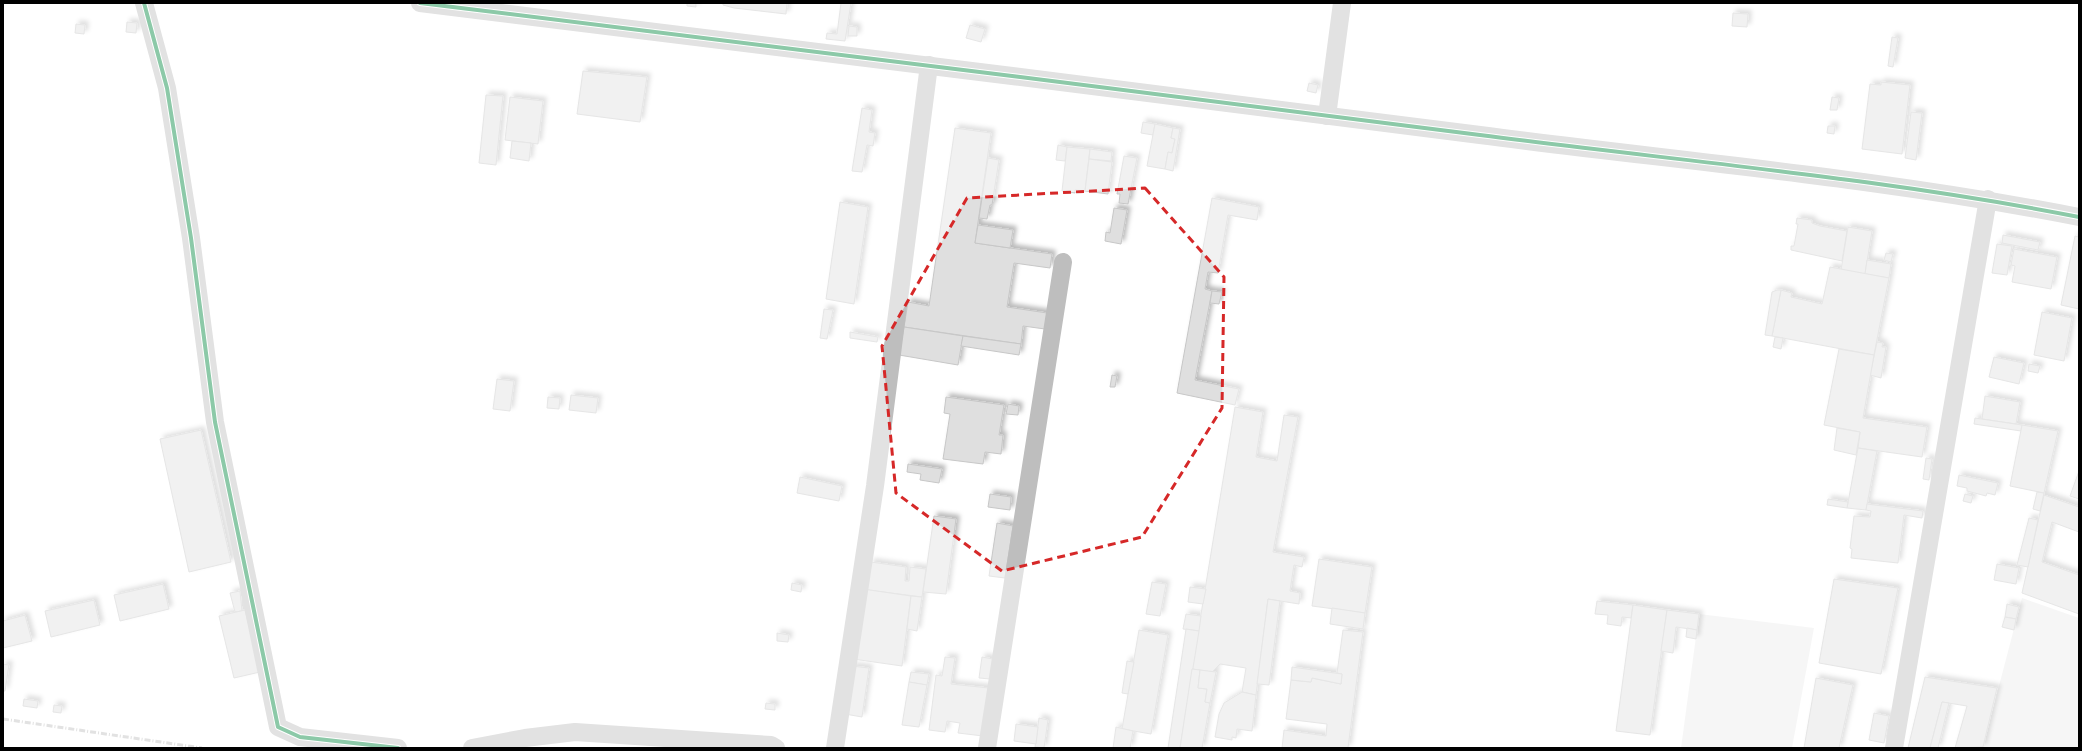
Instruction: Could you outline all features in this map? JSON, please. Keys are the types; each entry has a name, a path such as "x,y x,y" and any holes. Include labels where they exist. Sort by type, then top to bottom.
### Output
{"street":[{"path":"144,3 167,88 191,238 215,422 278,727 300,737 398,748"},
{"path":"420,3 929,65 1988,199 2079,217"},
{"path":"1327,116 1342,3"},
{"path":"835,748 876,478 929,65"},
{"path":"1894,748 1988,199"},
{"path":"987,748 1062,262"},
{"path":"472,748 524,738 575,732 771,745 776,748"}],"highlighted area":[{"path":"1145,188 1224,277 1222,408 1142,537 1002,571 896,493 882,346 967,198"}],"shaded area":[{"path":"2022,598 2079,618 2079,748 1983,747"},
{"path":"1699,614 1814,628 1792,748 1681,748"}],"building":[{"path":"687,3 696,3 696,7 687,6"},
{"path":"723,3 787,3 786,14 734,8 723,5"},
{"path":"841,3 851,3 845,41 826,39 827,33 837,34"},
{"path":"1733,13 1748,14 1747,27 1732,26"},
{"path":"127,22 137,23 136,33 126,32"},
{"path":"76,24 85,25 84,34 75,33"},
{"path":"970,25 985,29 981,42 966,38"},
{"path":"849,26 857,27 857,36 848,36"},
{"path":"1892,37 1898,38 1893,67 1888,66"},
{"path":"583,71 647,77 640,122 577,114"},
{"path":"1881,82 1910,85 1902,154 1862,149 1870,84 1881,85"},
{"path":"1309,83 1318,85 1316,93 1307,91"},
{"path":"486,95 503,96 496,165 479,163"},
{"path":"510,97 543,101 538,144 505,140"},
{"path":"1832,97 1839,98 1837,110 1830,110"},
{"path":"862,108 872,110 869,132 875,133 873,146 867,145 862,172 852,171"},
{"path":"1911,112 1922,113 1916,160 1905,158"},
{"path":"1143,122 1155,124 1153,135 1141,133"},
{"path":"1155,124 1173,128 1171,138 1175,139 1172,153 1168,152 1165,169 1147,166"},
{"path":"1828,126 1835,126 1834,134 1827,133"},
{"path":"955,128 991,133 975,243 1052,254 1050,268 1014,263 1007,307 1047,313 1045,329 1023,326 1021,344 904,327 908,302 929,306"},
{"path":"1173,128 1180,129 1173,171 1165,169 1168,152 1172,153 1175,139 1171,138"},
{"path":"512,141 531,143 529,161 510,158"},
{"path":"1058,145 1067,147 1065,161 1056,160"},
{"path":"1067,147 1090,149 1085,191 1075,190 1075,193 1062,191"},
{"path":"1090,149 1112,152 1111,161 1089,159"},
{"path":"1124,156 1137,158 1128,204 1119,203 1120,194 1117,194"},
{"path":"988,158 999,160 992,205 990,205 987,219 979,218"},
{"path":"1089,159 1112,162 1108,194 1085,191"},
{"path":"1212,198 1259,207 1257,220 1228,215 1218,273 1208,272 1205,289 1212,291 1195,380 1239,389 1235,405 1177,393"},
{"path":"840,202 868,207 854,304 826,299"},
{"path":"1114,208 1127,210 1121,244 1105,241 1106,232 1110,233"},
{"path":"1797,218 1812,220 1812,223 1820,226 1847,231 1842,261 1791,250 1791,246 1794,246 1798,224 1796,224"},
{"path":"978,225 1013,230 1010,248 975,243"},
{"path":"1848,227 1872,231 1865,274 1841,270"},
{"path":"2003,235 2040,242 2038,250 2002,243"},
{"path":"2075,236 2079,237 2079,309 2061,305"},
{"path":"1997,244 2012,246 2007,275 1992,273"},
{"path":"2014,249 2057,257 2051,289 2012,282 2015,266 2011,265"},
{"path":"1886,253 1893,254 1891,262 1884,260"},
{"path":"1867,260 1891,264 1889,278 1865,274"},
{"path":"1830,267 1889,278 1874,355 1772,336 1781,290 1792,293 1791,297 1822,304"},
{"path":"1781,290 1772,336 1765,335 1772,292"},
{"path":"1212,291 1222,292 1219,304 1210,303"},
{"path":"824,309 833,310 827,339 820,338"},
{"path":"2042,312 2072,318 2064,361 2034,355"},
{"path":"904,327 963,336 958,365 899,355"},
{"path":"850,332 878,337 877,342 850,338"},
{"path":"963,336 1021,344 1019,355 961,346"},
{"path":"1775,337 1783,338 1781,349 1773,347"},
{"path":"1877,342 1883,343 1882,347 1886,347 1881,378 1870,375"},
{"path":"1839,349 1874,355 1863,418 1927,427 1922,457 1858,448 1860,432 1824,425"},
{"path":"1994,357 2024,363 2019,384 1989,377"},
{"path":"2029,364 2040,366 2038,373 2028,371"},
{"path":"1112,375 1117,376 1115,387 1110,387"},
{"path":"497,379 514,381 510,411 493,409"},
{"path":"571,395 598,398 596,413 569,410"},
{"path":"1985,396 2020,402 2016,424 1982,419"},
{"path":"548,397 560,398 559,409 547,408"},
{"path":"946,397 1004,405 999,435 1003,435 1001,454 985,452 983,464 943,459 950,414 944,413"},
{"path":"1008,404 1019,406 1018,415 1006,414"},
{"path":"1235,407 1263,412 1256,457 1277,461 1284,415 1298,417 1273,552 1304,557 1302,567 1294,565 1290,591 1300,593 1299,604 1268,599 1256,695 1242,692 1246,668 1220,664 1212,672 1192,669"},
{"path":"1975,418 2022,425 2021,431 1974,424"},
{"path":"2022,425 2058,431 2044,493 2010,486"},
{"path":"1837,428 1860,432 1856,455 1834,450"},
{"path":"201,430 231,562 189,572 160,439"},
{"path":"1858,448 1877,451 1866,510 1847,508"},
{"path":"1926,458 1932,459 1929,480 1923,479"},
{"path":"908,464 942,469 939,483 920,480 921,474 907,472"},
{"path":"2079,471 2079,499 2070,496"},
{"path":"1959,475 1998,483 1995,495 1987,493 1986,496 1967,491 1967,488 1957,486"},
{"path":"800,477 842,486 839,501 797,493"},
{"path":"2037,492 2044,493 2040,511 2033,509"},
{"path":"990,494 1011,497 1010,510 988,507"},
{"path":"1965,494 1973,496 1971,503 1963,501"},
{"path":"2044,495 2079,507 2079,532 2052,522 2042,562 2079,575 2079,614 2022,593"},
{"path":"1828,499 1848,502 1847,508 1827,505"},
{"path":"1867,504 1923,511 1922,518 1904,515 1898,563 1851,558 1852,549 1850,548 1854,516 1870,517 1871,511 1866,510"},
{"path":"934,516 956,519 946,594 923,592"},
{"path":"2029,518 2038,520 2028,567 2017,565"},
{"path":"997,523 1013,526 1005,578 989,576"},
{"path":"1319,559 1372,567 1365,613 1312,606"},
{"path":"871,562 906,567 905,581 909,581 910,567 926,569 922,597 867,590"},
{"path":"1997,564 2019,568 2016,584 1994,580"},
{"path":"1834,579 1898,588 1881,674 1819,663"},
{"path":"1152,582 1166,584 1160,616 1146,614"},
{"path":"792,583 802,585 801,592 791,590"},
{"path":"163,584 169,609 120,621 114,595"},
{"path":"1190,587 1206,589 1203,604 1188,602"},
{"path":"863,589 911,596 902,666 853,659"},
{"path":"240,591 242,611 235,612 230,593"},
{"path":"911,596 922,597 917,631 907,629"},
{"path":"1268,599 1280,601 1269,685 1257,684"},
{"path":"94,600 100,625 51,637 45,611"},
{"path":"1597,601 1633,605 1631,618 1622,617 1621,626 1607,624 1608,615 1595,614"},
{"path":"2007,604 2019,607 2016,619 2005,617"},
{"path":"1633,605 1667,610 1650,735 1616,731"},
{"path":"1332,608 1365,613 1363,629 1330,624"},
{"path":"245,610 260,672 234,678 219,616"},
{"path":"1667,610 1699,614 1697,630 1676,627 1673,653 1661,651"},
{"path":"1186,614 1201,616 1199,631 1183,629"},
{"path":"25,615 32,641 3,648 3,621"},
{"path":"2005,617 2016,619 2014,630 2002,627"},
{"path":"1687,628 1697,630 1696,639 1686,637"},
{"path":"1186,629 1199,631 1180,748 1168,748"},
{"path":"1139,630 1168,635 1151,734 1122,729"},
{"path":"1343,630 1363,632 1348,748 1282,748 1284,730 1326,736 1327,724 1286,719 1291,680 1311,682 1312,678 1341,684 1342,674 1337,673"},
{"path":"777,633 789,635 788,642 777,641"},
{"path":"945,657 955,658 951,684 989,688 983,736 958,733 960,723 947,721 945,732 929,730 936,675 942,676"},
{"path":"982,657 993,659 990,679 979,678"},
{"path":"1127,661 1134,662 1128,694 1122,693"},
{"path":"3,664 9,665 5,691 3,691"},
{"path":"852,666 869,668 862,717 845,714"},
{"path":"1292,667 1342,674 1341,684 1312,678 1311,682 1291,680"},
{"path":"1192,669 1200,670 1198,688 1207,689 1205,702 1210,703 1202,748 1180,748"},
{"path":"1200,670 1216,672 1210,703 1205,702 1207,689 1198,688"},
{"path":"911,672 929,674 927,685 909,682"},
{"path":"1925,677 1997,688 1983,747 1955,748 1967,706 1942,702 1930,748 1908,748"},
{"path":"1816,678 1853,685 1839,748 1804,748"},
{"path":"909,682 927,685 919,727 902,725"},
{"path":"1242,692 1256,695 1252,731 1237,729 1236,738 1232,737 1232,740 1215,737 1219,714 1224,703"},
{"path":"24,699 38,701 37,708 23,706"},
{"path":"1942,702 1949,703 1938,748 1930,748"},
{"path":"766,703 775,704 775,710 765,709"},
{"path":"54,705 62,706 61,713 53,712"},
{"path":"1874,713 1889,716 1884,743 1869,740"},
{"path":"1039,718 1048,720 1044,748 1035,747"},
{"path":"1016,724 1038,727 1036,744 1014,741"},
{"path":"1116,727 1133,731 1130,748 1113,748"}],"railway":[{"path":"3,719 202,748"}],"cycle path":[{"path":"144,3 167,88 191,238 215,422 278,727 300,737 398,748"},
{"path":"420,3 1780,171 1930,191 2079,217"}]}
